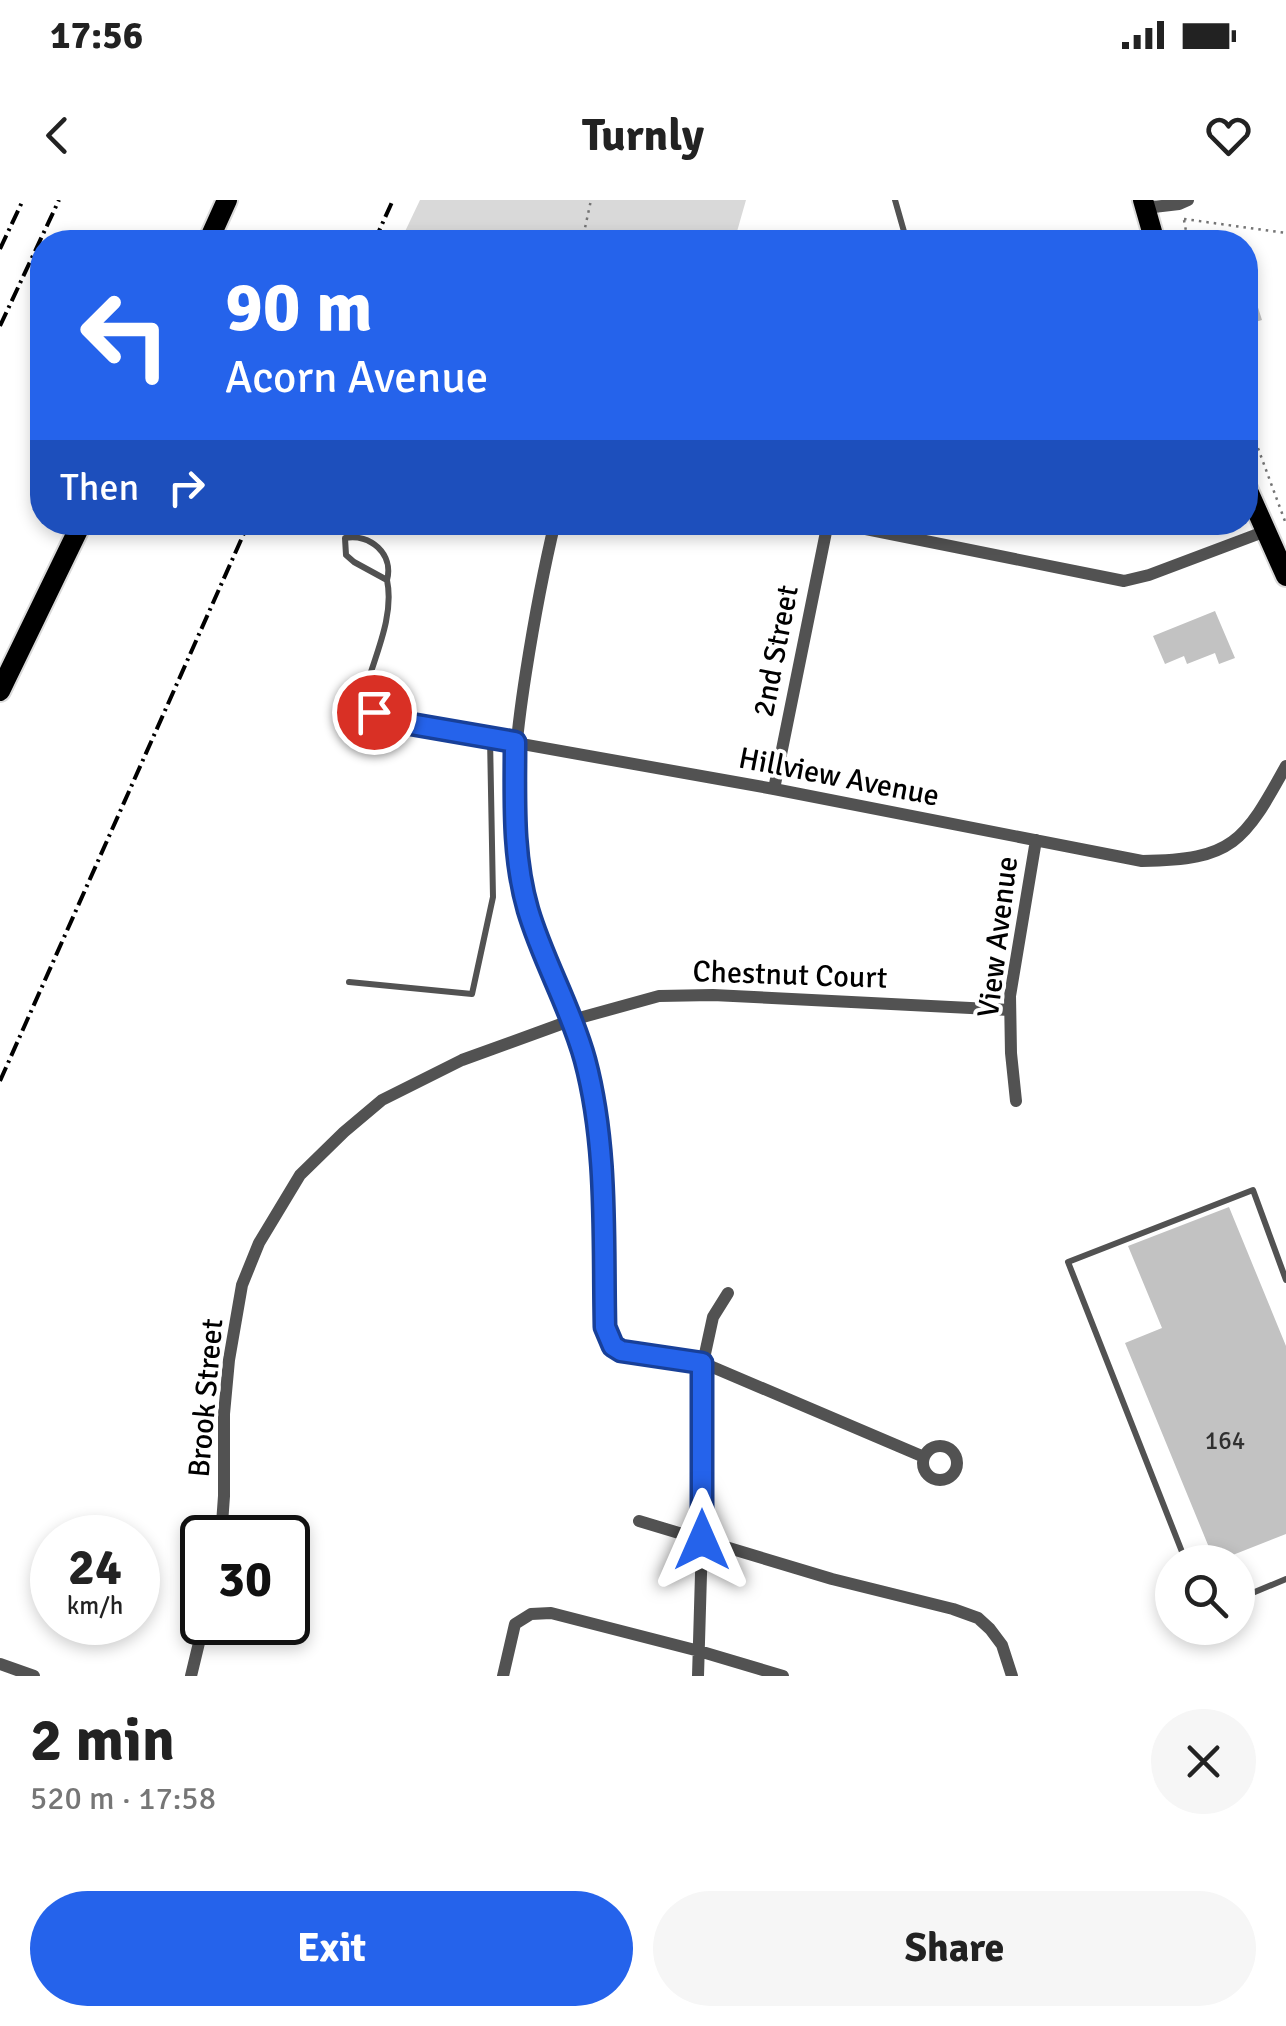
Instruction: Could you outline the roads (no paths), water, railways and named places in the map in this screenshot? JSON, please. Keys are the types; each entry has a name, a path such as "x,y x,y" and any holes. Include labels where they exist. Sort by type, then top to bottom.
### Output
{"main road":[{"path":"213,230 227,200"},
{"path":"1149,203 1153,230"},
{"path":"1258,506 1276,528 1286,576"},
{"path":"0,691 76,535"}],"street":[{"path":"1149,203 1179,204 1188,200"},
{"path":"552,535 536,603 515,742 514,822 528,911 572,1020 594,1102 602,1184 605,1327 613,1346 621,1351 702,1363 924,1456"},
{"name":"2nd Street","path":"774,790 827,535"},
{"path":"896,535 1124,580 1164,570 1257,535"},
{"name":"Hillview Avenue","path":"368,682 378,717 1142,860 1212,854 1245,832 1286,766"},
{"name":"View Avenue","path":"1016,1100 1010,1010 1012,978 1036,840"},
{"name":"Chestnut Court","path":"572,1020 659,996 713,994 1010,1010"},
{"name":"Brook Street","path":"223,1515 224,1414 242,1285 260,1242 300,1175 382,1100 462,1060 572,1020"},
{"path":"698,1676 702,1363 713,1317 728,1293"},
{"path":"638,1521 978,1618 1002,1645 1012,1676"},
{"path":"504,1676 515,1624 531,1614 551,1613 699,1650 783,1676"},
{"path":"191,1676 198,1645"},
{"path":"0,1664 34,1676"}],"lane":[{"path":"895,200 904,230"},
{"path":"368,682 383,634 390,566 373,544 354,536 344,538 346,554 354,562 387,580"},
{"path":"349,982 472,994 493,897 490,737"},
{"path":"1179,1545 1068,1262 1254,1190 1286,1280"},
{"path":"1255,1592 1286,1579"}],"railway":[{"path":"0,249 23,200"},
{"path":"45,230 59,200"},
{"path":"379,230 393,200"},
{"path":"0,326 30,262"},
{"path":"0,1081 243,535"}]}
